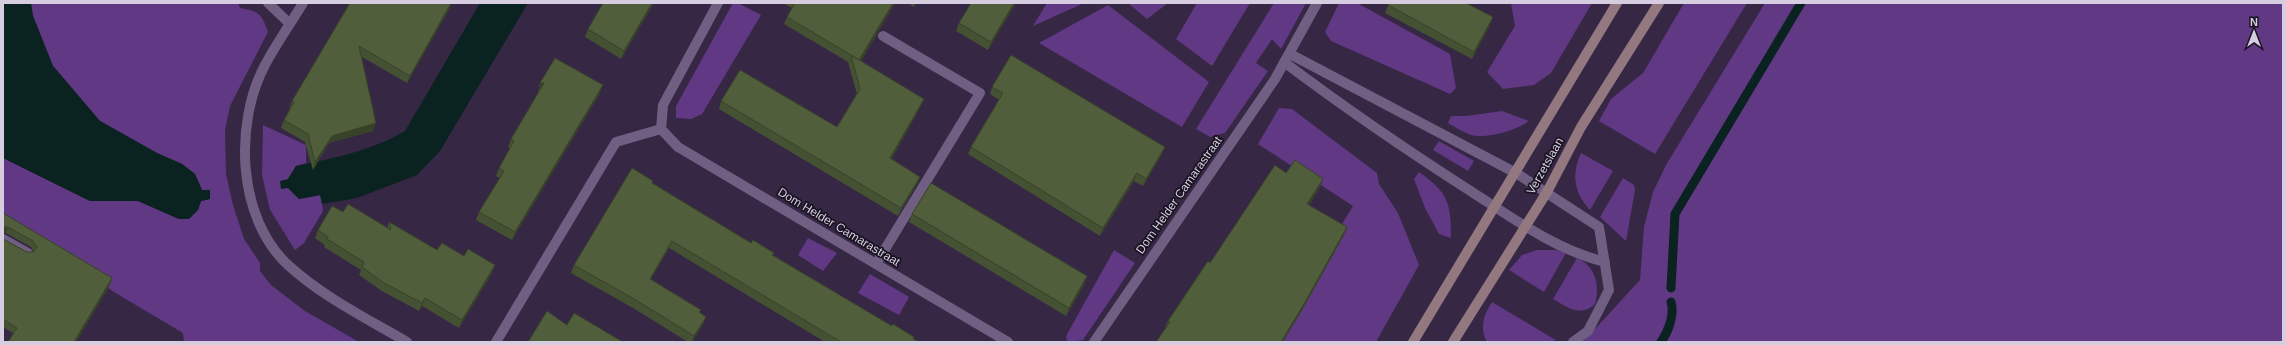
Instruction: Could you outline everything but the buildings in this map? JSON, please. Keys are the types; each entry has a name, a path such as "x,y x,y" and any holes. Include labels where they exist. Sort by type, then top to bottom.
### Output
{"main road":[{"name":"Verzetslaan","path":"1413,342 1617,3"},
{"name":"Verzetslaan","path":"1453,342 1547,192 1581,127 1659,3"}],"street":[{"path":"268,3 290,24"},
{"path":"303,3 265,66 250,106 244,145 250,202 265,234 287,264 317,288 407,342"},
{"path":"496,342 616,142 661,129 663,105 718,3"},
{"name":"Dom Helder Camarastraat","path":"1094,342 1267,90 1287,58 1317,3"},
{"path":"876,264 980,93 883,36"},
{"path":"1287,58 1516,173 1599,227 1606,262 1609,290 1588,331 1573,342"},
{"path":"1287,58 1402,147 1524,227 1585,257 1606,262"},
{"name":"Dom Helder Camarastraat","path":"661,129 678,147 1008,342"},
{"path":"3,239 28,253"}],"shaded area":[{"path":"3,3 31,3 33,16 53,66 100,121 157,153 182,164 195,174 202,190 210,190 210,199 201,201 198,210 189,219 179,219 138,201 90,201 3,158"},
{"path":"31,3 238,3 240,8 252,10 262,17 268,32 230,106 225,130 226,174 233,205 244,239 260,263 260,271 271,285 305,311 359,342 184,342 183,333 119,295 3,221 3,158 90,201 138,201 179,219 198,210 201,201 210,199 210,191 202,190 195,174 182,164 157,153 100,121 53,66 33,16"},
{"path":"480,3 528,3 440,151 417,175 357,198 322,204 320,195 299,199 288,188 281,189 280,181 288,179 296,166 366,149 405,131"},
{"path":"733,3 738,3 761,15 702,114 691,119 676,118 676,106"},
{"path":"1047,3 1084,3 1033,26"},
{"path":"1128,3 1168,3 1147,19"},
{"path":"1197,3 1250,3 1212,66 1176,39"},
{"path":"1274,3 1306,3 1281,49 1272,39 1256,63 1268,71 1225,133 1210,137 1196,129"},
{"path":"1339,3 1357,3 1450,54 1456,88 1450,94 1331,41 1325,32"},
{"path":"1511,3 1592,3 1551,73 1534,85 1503,89 1487,72 1515,26"},
{"path":"1684,3 1747,3 1655,154 1599,121 1611,99 1643,73"},
{"path":"1765,3 2283,3 2283,342 1583,342 1640,280 1644,227 1653,192 1666,165"},
{"path":"1108,5 1209,82 1182,127 1039,43"},
{"path":"1279,108 1292,109 1377,173 1379,184 1398,213 1419,265 1376,342 1271,342 1353,206 1258,144"},
{"path":"1502,111 1529,121 1509,131 1485,136 1471,135 1448,123 1451,116 1466,116"},
{"path":"263,125 306,145 306,163 296,166 288,179 288,188 299,199 321,195 323,211 304,243 295,250 270,210 262,175"},
{"path":"1439,141 1474,161 1468,171 1433,150"},
{"path":"1581,153 1613,171 1590,210 1580,197 1577,190 1575,176"},
{"path":"1419,172 1436,186 1446,199 1449,207 1451,238 1439,234 1425,208 1414,179"},
{"path":"1623,178 1634,185 1635,190 1626,241 1600,217"},
{"path":"808,238 837,253 823,271 798,255"},
{"path":"1114,250 1135,263 1083,340 1067,342 1066,336"},
{"path":"1537,250 1556,250 1566,253 1544,292 1509,270 1522,255"},
{"path":"1577,258 1589,266 1597,284 1595,304 1589,308 1579,311 1568,308 1553,299"},
{"path":"870,274 909,297 899,315 858,293"},
{"path":"1492,302 1556,339 1552,342 1487,342 1483,331 1483,326 1485,316"}],"waterway":[{"path":"1671,288 1675,214 1801,3"},
{"path":"1661,342 1670,323 1672,312 1671,302"}]}
